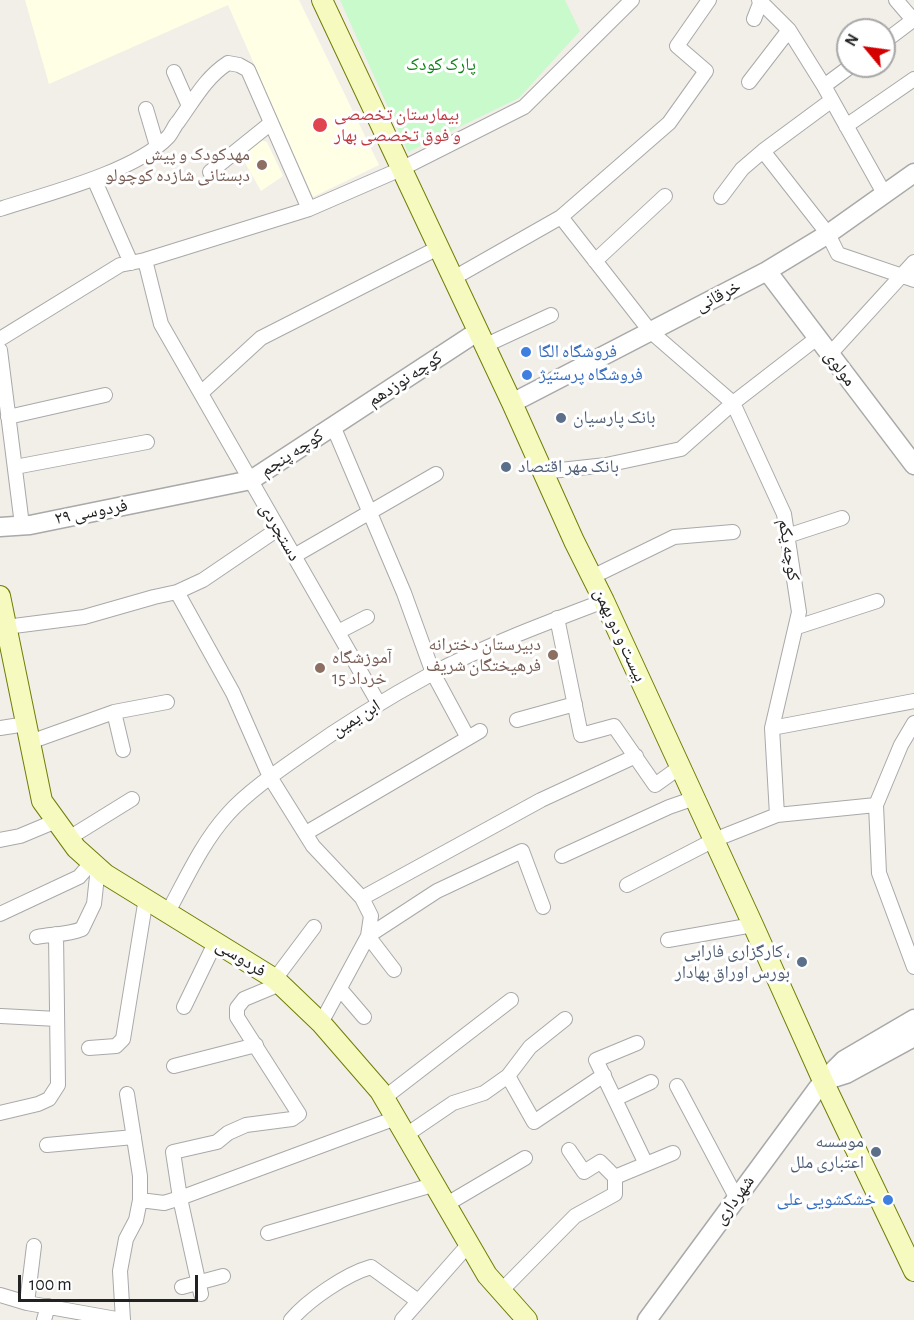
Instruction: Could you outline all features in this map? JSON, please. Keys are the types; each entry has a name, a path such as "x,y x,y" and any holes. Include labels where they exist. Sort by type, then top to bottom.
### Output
{"main road":[{"name":"بیست و دو بهمن","path":"322,0 604,601 823,1081 914,1271"},
{"name":"فردوسی","path":"0,596 6,627 7,666 28,733 42,801 56,821 76,848 105,874 278,981 321,1023 384,1098 487,1275 526,1320"}],"street":[{"path":"0,339 120,265 309,209 401,169 524,107 632,0"},
{"path":"452,279 561,217 669,123 706,72 676,46 709,0"},
{"path":"896,0 914,20 896,33"},
{"path":"754,19 760,1 789,30 824,86 885,195"},
{"path":"749,82 789,30"},
{"path":"0,209 94,178 140,157 169,136 206,81 215,71 228,63 248,70 309,209"},
{"path":"174,72 189,106"},
{"path":"824,86 836,77"},
{"path":"846,126 914,79"},
{"path":"721,197 742,169 832,100"},
{"path":"146,109 157,146"},
{"path":"210,172 271,123"},
{"path":"763,151 828,234 838,254 908,278"},
{"name":"خرقانی","path":"512,403 767,271 828,234 914,173"},
{"name":"دستجردی","path":"94,178 138,261 161,324 379,704"},
{"path":"595,261 665,196"},
{"name":"کوچه یکم","path":"561,217 650,331 733,402 784,514 799,612 772,728 777,815"},
{"path":"201,393 261,338 438,248"},
{"path":"830,354 908,278 914,262"},
{"name":"مولوی","path":"767,271 914,465"},
{"path":"481,339 551,315"},
{"path":"543,472 606,465 681,449 733,402 817,338"},
{"name":"کوچه نوزدهم","path":"333,426 481,339"},
{"path":"0,350 22,525"},
{"path":"8,417 105,395"},
{"path":"306,833 474,735 433,673 404,592 333,426"},
{"name":"کوچه پنجم","path":"251,480 333,426"},
{"path":"15,467 147,442"},
{"path":"294,556 436,474"},
{"name":"فردوسی ۲۹","path":"0,527 22,525 251,480"},
{"path":"787,536 843,518"},
{"path":"6,627 84,617 177,592 203,580 278,529"},
{"path":"592,577 674,537 733,532"},
{"path":"177,592 233,693 270,777 313,846 362,898 371,916 368,936 321,1023"},
{"name":"ابن یمین","path":"168,912 203,848 227,814 270,777 325,738 433,673 557,618 604,601"},
{"path":"796,627 877,601"},
{"path":"338,632 367,617"},
{"path":"557,618 581,735 614,726 655,785 680,766"},
{"path":"772,728 914,701"},
{"path":"0,728 28,733 166,702"},
{"path":"517,720 575,704"},
{"path":"114,712 123,750"},
{"path":"914,723 901,745 876,805 879,873 914,967"},
{"path":"362,898 541,800 636,756"},
{"path":"562,856 669,807 695,798"},
{"path":"69,838 132,799"},
{"path":"627,885 714,840 777,815 876,805"},
{"path":"0,840 20,836 56,821"},
{"path":"368,936 437,891 522,851 543,907"},
{"path":"0,914 79,877 95,864"},
{"path":"37,937 70,934 82,929 94,904 95,864"},
{"path":"89,1048 116,1046 123,1039 146,898"},
{"path":"668,940 753,925"},
{"path":"200,1288 180,1198 173,1152 217,1142 246,1125 292,1119 299,1114 237,1017 237,1008 244,999 278,981 314,927"},
{"path":"0,1113 49,1099 58,1085 56,934"},
{"path":"368,936 394,970"},
{"path":"184,1007 216,941"},
{"path":"340,988 364,1017"},
{"path":"384,1098 511,1000"},
{"path":"1,1016 57,1018"},
{"path":"140,1200 164,1203 401,1126 453,1103 484,1093 508,1076 530,1047 565,1019"},
{"name":"شهرداری","path":"647,1320 823,1081 844,1060 914,1019"},
{"path":"823,1081 846,1074 914,1037"},
{"path":"637,1043 596,1060 646,1164"},
{"path":"174,1066 256,1045"},
{"path":"508,1076 534,1122 604,1076"},
{"path":"615,1099 651,1082"},
{"path":"677,1086 736,1197"},
{"path":"0,1295 27,1303 122,1320 120,1271 126,1239 136,1220 140,1200 140,1176 127,1094"},
{"path":"47,1145 134,1137"},
{"path":"501,1291 575,1216 615,1194 615,1177 600,1162 584,1172 570,1150"},
{"path":"615,1177 673,1153"},
{"path":"447,1204 525,1158"},
{"path":"268,1233 436,1184"},
{"path":"402,1320 469,1244"},
{"path":"27,1303 34,1246"},
{"path":"291,1320 300,1309 333,1287 359,1270 372,1267 418,1301"},
{"path":"182,1287 200,1288 224,1276"},
{"path":"44,1320 48,1306"}],"shaded area":[{"name":"بیمارستان تخصصی و فوق تخصصی بهار","path":"25,0 299,0 379,165 313,197 228,5 49,84"},
{"name":"مهدکودک و پیش دبستانی شازده کوچولو","path":"261,140 267,142 283,176 261,191 240,154"}],"green space":[{"name":"پارک کودک","path":"340,0 565,0 580,31 519,98 408,152"}],"place":[{"name":"بیمارستان تخصصی و فوق تخصصی بهار","path":"320,125"},
{"name":"مهدکودک و پیش دبستانی شازده کوچولو","path":"262,165"},
{"name":"فروشگاه الگا","path":"526,352"},
{"name":"فروشگاه پرستيژ","path":"527,375"},
{"name":"بانک پارسیان","path":"561,418"},
{"name":"بانک مهر اقتصاد","path":"506,467"},
{"name":"دبیرستان دخترانه فرهیختگان شریف","path":"553,655"},
{"name":"آموزشگاه 15 خرداد","path":"320,668"},
{"name":"کارگزاری فارابی ، بورس اوراق بهادار","path":"802,962"},
{"name":"موسسه اعتباری ملل","path":"876,1152"},
{"name":"خشکشویی علی","path":"888,1200"}]}
